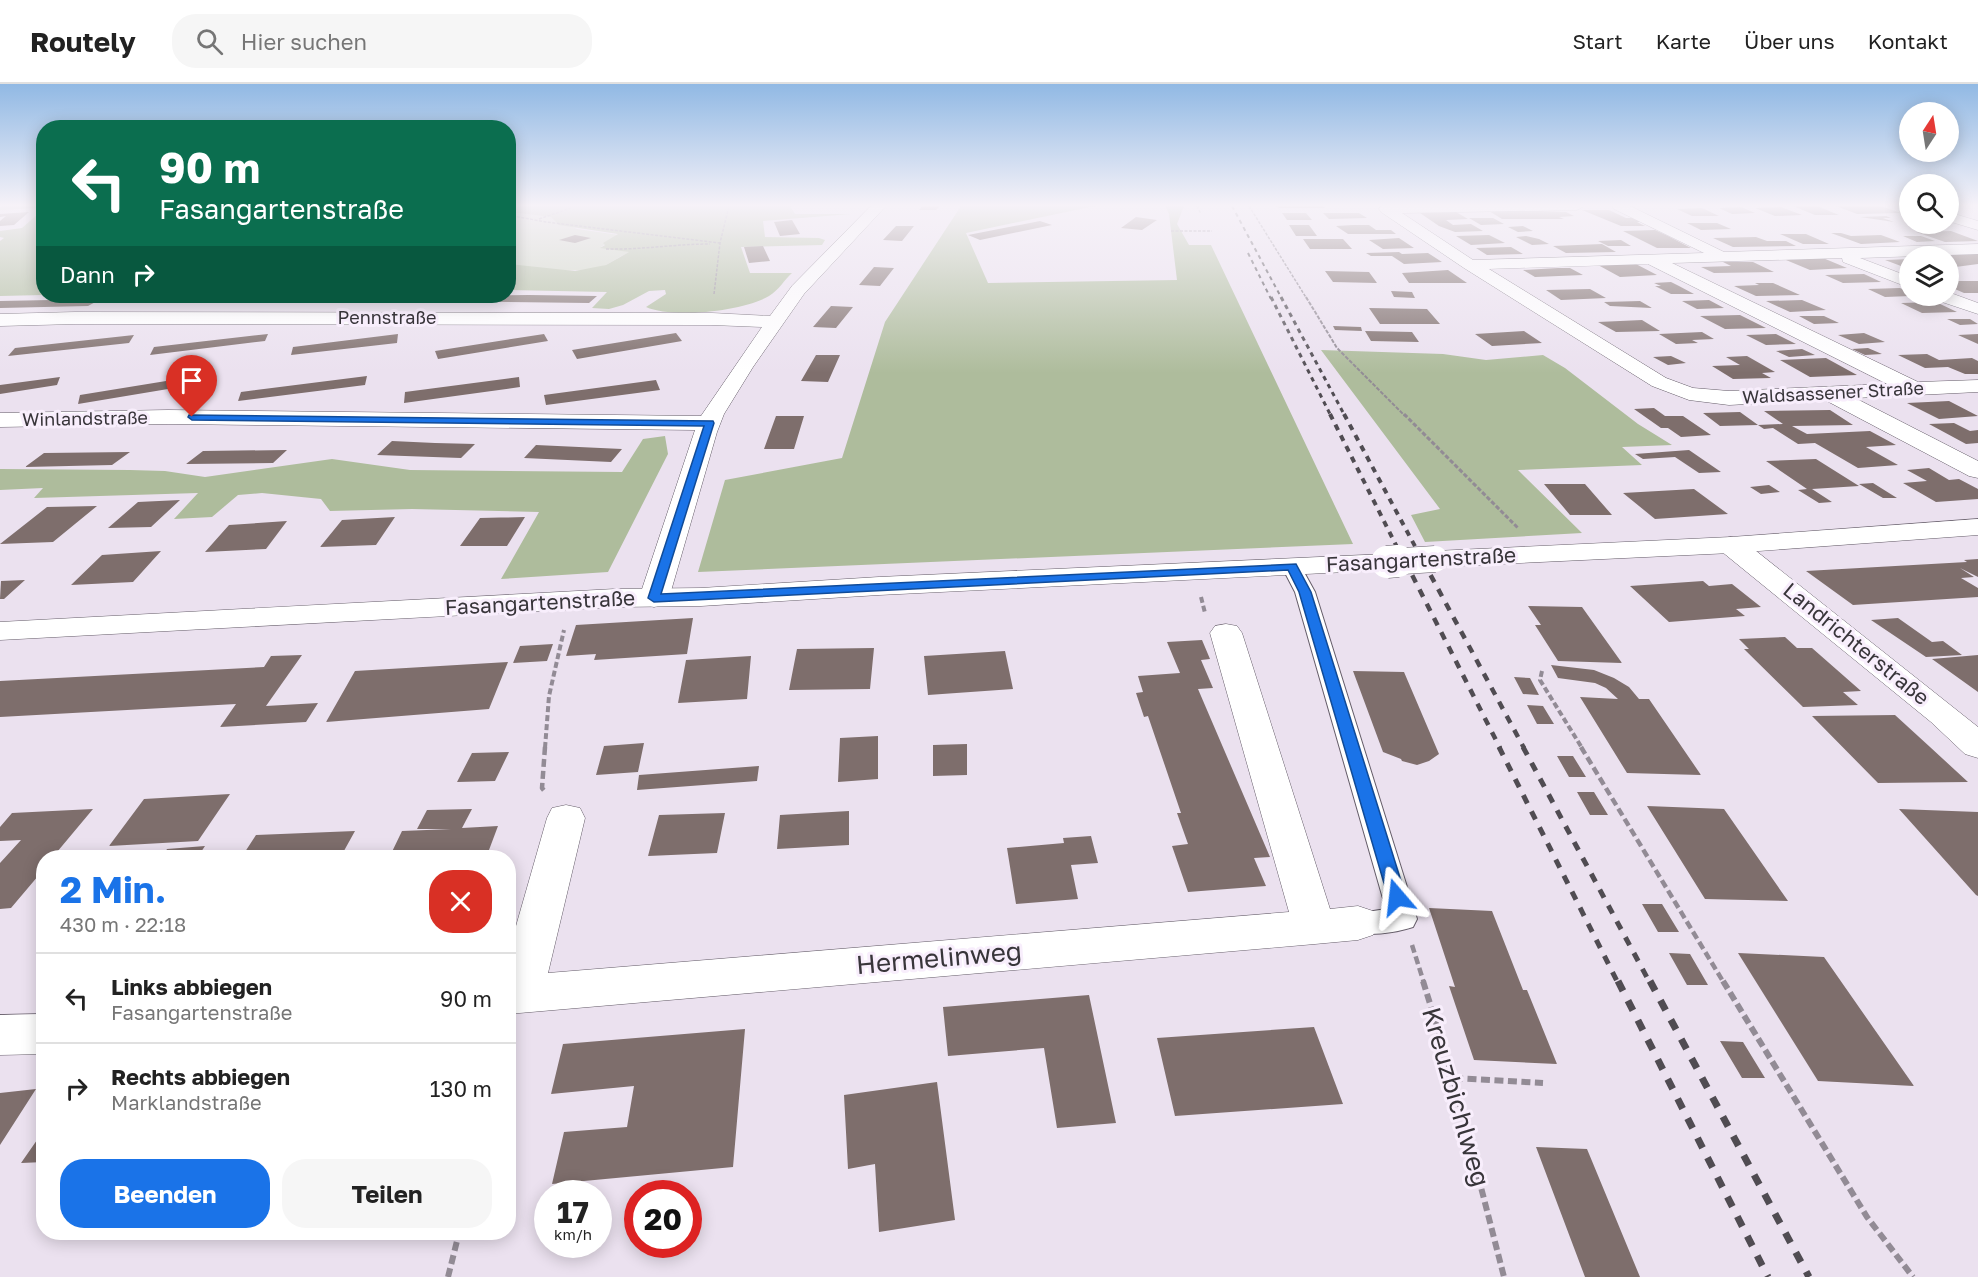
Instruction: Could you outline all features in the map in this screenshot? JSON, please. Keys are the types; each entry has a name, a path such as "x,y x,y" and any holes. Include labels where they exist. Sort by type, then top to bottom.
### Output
{"street":[{"path":"654,598 709,423 743,367 798,290 825,262"},
{"name":"Waldsassener Straße","path":"1465,262 1659,382 1689,394 1729,398 1978,386"},
{"path":"1470,265 1555,262"},
{"path":"1655,262 1915,390"},
{"path":"1856,262 1899,279"},
{"path":"1959,302 1978,309"},
{"name":"Pennstraße","path":"0,320 75,318 712,319 775,322"},
{"path":"1831,394 1978,471"},
{"name":"Winlandstraße","path":"0,420 168,417 709,423"},
{"name":"Fasangartenstraße","path":"0,631 328,612 654,598 1299,579 1387,562 1731,545 1978,527"},
{"name":"Landrichterstraße","path":"1731,545 1943,714 1978,746"},
{"path":"1226,633 1315,927"},
{"name":"Hermelinweg","path":"516,988 566,818"},
{"name":"Hermelinweg","path":"516,995 1358,923"},
{"path":"0,1035 36,1034"}],"lane":[{"path":"1299,579 1403,919 1358,923"}],"path":[{"path":"712,319 718,262"},
{"path":"1284,262 1337,348 1523,534"},
{"path":"565,623 549,696 542,788 566,818"},
{"path":"1542,671 1540,680 1867,1217 1913,1277"},
{"name":"Kreuzbichlweg","path":"1403,919 1454,1078 1504,1277"},
{"path":"1454,1078 1543,1083"},
{"path":"448,1277 457,1240"}],"green space":[{"path":"0,262 36,262 36,295 0,296"},
{"path":"516,262 612,262 585,270 544,269 516,265"},
{"path":"612,262 746,262 750,273 792,273 769,296 743,306 708,312 658,311 646,307 666,294 665,290 649,291 623,305 609,309 592,308 607,292 516,290 516,265 575,271"},
{"path":"925,262 979,262 988,283 1177,280 1175,262 1219,262 1353,544 698,572 725,480 842,458 885,322"},
{"path":"1321,350 1443,354 1486,360 1543,355 1565,368 1638,424 1672,445 1622,447 1642,465 1518,470 1582,533 1425,542 1411,515 1440,509"},
{"path":"665,436 668,454 608,572 501,579 539,512 412,509 330,511 321,499 262,493 238,495 212,517 174,519 198,493 34,498 43,488 0,490 0,469 165,471 205,477 332,459 410,470 622,472 643,439"}],"building":[{"path":"1401,262 1442,262 1404,264"},
{"path":"1723,262 1753,262 1774,272 1714,273 1701,267 1731,266"},
{"path":"1790,262 1832,262 1847,268 1810,270"},
{"path":"1959,262 1978,262 1978,264 1959,267"},
{"path":"1634,263 1657,275 1620,277 1598,265"},
{"path":"874,267 894,268 880,286 859,285"},
{"path":"1570,268 1583,275 1535,277 1523,270"},
{"path":"1448,270 1467,283 1409,283 1402,273"},
{"path":"1325,271 1369,272 1377,283 1333,282"},
{"path":"1864,274 1881,282 1843,283 1825,275"},
{"path":"1959,281 1978,281 1978,293 1959,291"},
{"path":"1671,282 1694,294 1671,294 1655,286 1661,286 1654,283"},
{"path":"1755,283 1773,283 1800,295 1756,296 1734,286 1759,285"},
{"path":"1899,288 1899,296 1885,297 1868,289"},
{"path":"1590,289 1606,298 1561,300 1546,290"},
{"path":"1391,291 1412,292 1415,298 1394,297"},
{"path":"516,295 597,296 589,303 516,302"},
{"path":"1709,300 1724,308 1697,309 1682,301"},
{"path":"1802,300 1826,310 1790,312 1766,301"},
{"path":"0,301 94,303 88,306 0,308"},
{"path":"1640,301 1652,308 1610,306 1604,302"},
{"path":"831,306 853,307 836,328 813,327"},
{"path":"1907,306 1944,306 1957,312 1922,313"},
{"path":"1369,308 1427,309 1440,324 1380,324"},
{"path":"1740,315 1766,328 1725,329 1700,316"},
{"path":"1799,316 1824,316 1839,323 1814,324"},
{"path":"1947,319 1970,319 1978,324 1960,325"},
{"path":"1642,320 1660,331 1616,332 1598,322"},
{"path":"1333,326 1361,327 1362,331 1335,330"},
{"path":"1365,331 1412,332 1419,342 1371,341"},
{"path":"1524,331 1542,343 1492,346 1475,334"},
{"path":"1702,332 1714,339 1692,340 1698,343 1676,344 1659,334"},
{"path":"676,333 682,341 577,359 572,350"},
{"path":"1864,333 1885,342 1859,344 1838,335"},
{"path":"268,334 265,341 150,355 154,347"},
{"path":"398,334 397,343 291,355 293,347"},
{"path":"544,334 548,341 438,359 435,351"},
{"path":"1776,334 1796,344 1766,345 1746,335"},
{"path":"1978,334 1978,344 1958,335"},
{"path":"134,335 129,343 8,356 15,348"},
{"path":"1868,348 1882,354 1865,355 1852,349"},
{"path":"1802,349 1815,355 1789,357 1776,351"},
{"path":"1927,354 1939,360 1972,358 1978,361 1978,374 1965,374 1948,367 1925,368 1898,355"},
{"path":"816,355 840,355 828,382 801,381"},
{"path":"1671,356 1686,363 1668,365 1653,357"},
{"path":"1747,356 1775,372 1762,373 1771,378 1733,379 1712,366 1740,365 1726,357"},
{"path":"1826,358 1857,375 1810,377 1780,360"},
{"path":"203,375 204,383 78,404 80,395"},
{"path":"367,376 365,385 238,401 241,392"},
{"path":"60,377 57,385 0,394 0,385"},
{"path":"519,377 520,387 404,403 405,392"},
{"path":"656,380 660,390 546,405 544,395"},
{"path":"1949,401 1978,416 1939,419 1907,403"},
{"path":"1654,408 1665,416 1683,416 1711,435 1681,437 1668,428 1661,428 1634,409"},
{"path":"1830,410 1853,425 1792,426 1807,434 1870,431 1896,445 1866,447 1898,465 1858,468 1815,443 1798,444 1773,428 1764,429 1758,425 1783,424 1764,411"},
{"path":"1740,412 1758,425 1720,426 1703,413"},
{"path":"776,416 804,416 794,449 764,449"},
{"path":"1954,423 1970,431 1978,430 1978,443 1966,444 1929,424"},
{"path":"392,441 475,444 461,458 377,455"},
{"path":"536,445 622,449 611,462 524,458"},
{"path":"287,450 273,463 186,464 203,451"},
{"path":"1689,450 1721,472 1699,473 1675,457 1643,459 1635,454"},
{"path":"130,452 112,465 25,467 44,453"},
{"path":"1816,459 1859,486 1812,489 1832,502 1819,503 1798,490 1807,489 1766,461"},
{"path":"1929,468 1949,480 1959,479 1978,489 1978,499 1936,502 1903,483 1927,481 1907,470"},
{"path":"1873,483 1897,498 1883,498 1859,484"},
{"path":"1544,484 1585,484 1612,515 1570,515"},
{"path":"1769,485 1780,492 1761,494 1750,487"},
{"path":"1694,489 1728,514 1655,519 1623,493"},
{"path":"180,500 151,527 108,528 138,502"},
{"path":"97,506 53,542 0,544 47,507"},
{"path":"395,517 376,545 320,547 342,520"},
{"path":"525,517 507,546 460,546 480,518"},
{"path":"287,521 266,549 205,552 229,525"},
{"path":"161,551 133,582 71,585 102,555"},
{"path":"1978,559 1978,577 1960,568 1974,577 1961,578 1978,588 1978,597 1853,605 1806,571 1967,562 1964,560"},
{"path":"25,580 4,599 0,599 1,581"},
{"path":"1703,581 1709,586 1732,584 1761,607 1736,609 1745,616 1669,622 1630,586"},
{"path":"1528,606 1582,607 1622,663 1558,661 1535,625 1541,625"},
{"path":"693,618 687,654 594,660 596,654 566,656 576,625"},
{"path":"1898,618 1932,642 1943,641 1962,655 1926,657 1871,620"},
{"path":"1785,637 1797,648 1812,648 1861,691 1843,692 1858,705 1803,707 1744,649 1749,649 1739,639"},
{"path":"1202,640 1210,659 1201,660 1213,688 1198,689 1270,857 1254,858 1266,886 1188,892 1172,846 1188,844 1177,813 1181,813 1148,716 1144,717 1136,693 1143,692 1138,676 1180,673 1167,642"},
{"path":"553,644 547,661 513,663 520,646"},
{"path":"874,648 870,689 789,690 797,649"},
{"path":"1005,651 1013,689 928,695 924,656"},
{"path":"302,655 266,706 318,703 306,722 220,727 236,704 0,717 0,681 264,667 271,656"},
{"path":"1978,655 1978,692 1932,659"},
{"path":"751,656 747,699 678,703 686,660"},
{"path":"508,662 489,709 326,722 355,671"},
{"path":"1551,665 1594,670 1629,687 1639,699 1649,699 1701,775 1627,773 1580,697 1618,699 1606,688 1595,683 1558,678"},
{"path":"1353,671 1404,672 1439,754 1417,765 1383,752"},
{"path":"1514,677 1530,678 1539,695 1523,694"},
{"path":"1527,705 1543,706 1554,724 1537,724"},
{"path":"1895,715 1968,782 1878,783 1812,716"},
{"path":"878,736 878,779 838,782 840,738"},
{"path":"644,743 638,772 596,775 604,746"},
{"path":"967,744 967,775 933,776 933,745"},
{"path":"509,752 495,781 457,782 472,753"},
{"path":"1557,756 1573,756 1586,777 1569,777"},
{"path":"759,766 757,781 637,790 639,775"},
{"path":"1577,792 1594,792 1608,815 1590,815"},
{"path":"230,794 198,841 109,846 144,799"},
{"path":"1647,806 1724,809 1788,901 1705,899"},
{"path":"93,809 59,850 36,850 36,878 11,908 0,909 0,863 21,840 0,841 0,827 12,813"},
{"path":"472,809 462,828 498,826 489,850 393,850 402,831 451,829 417,829 427,810"},
{"path":"1899,809 1978,812 1978,896 1976,895"},
{"path":"849,811 849,845 777,849 780,815"},
{"path":"725,813 717,853 648,856 659,815"},
{"path":"355,831 344,850 246,850 256,835"},
{"path":"1091,836 1098,863 1071,865 1078,899 1016,904 1007,848 1064,843 1063,838"},
{"path":"205,846 202,850 167,849"},
{"path":"1642,904 1662,904 1679,932 1658,932"},
{"path":"1429,908 1492,911 1523,990 1527,990 1557,1064 1474,1060 1449,986 1455,987"},
{"path":"1669,953 1690,954 1708,985 1687,985"},
{"path":"1738,953 1824,957 1914,1086 1818,1081"},
{"path":"1089,995 1116,1123 1057,1128 1044,1048 948,1056 943,1007"},
{"path":"1314,1027 1343,1104 1175,1116 1157,1038"},
{"path":"745,1029 733,1167 595,1180 553,1180 564,1132 627,1127 634,1086 551,1094 563,1044"},
{"path":"1720,1041 1743,1042 1765,1078 1742,1078"},
{"path":"937,1082 955,1220 879,1232 875,1164 848,1169 844,1095"},
{"path":"36,1089 0,1145 0,1093"},
{"path":"36,1141 36,1162 21,1163"},
{"path":"1536,1147 1587,1149 1640,1277 1585,1277"}],"railway":[{"path":"1252,262 1271,299"},
{"path":"1262,262 1282,299"},
{"path":"1271,297 1331,416"},
{"path":"1281,297 1345,416"},
{"path":"1330,414 1405,563"},
{"path":"1344,414 1424,563"},
{"path":"1405,561 1500,748"},
{"path":"1423,561 1524,748"},
{"path":"1499,747 1618,983"},
{"path":"1523,747 1650,983"},
{"path":"1618,981 1768,1277"},
{"path":"1650,981 1809,1277"}],"route":[{"path":"192,417 709,423 654,598 1292,567 1303,585 1397,897"}]}
